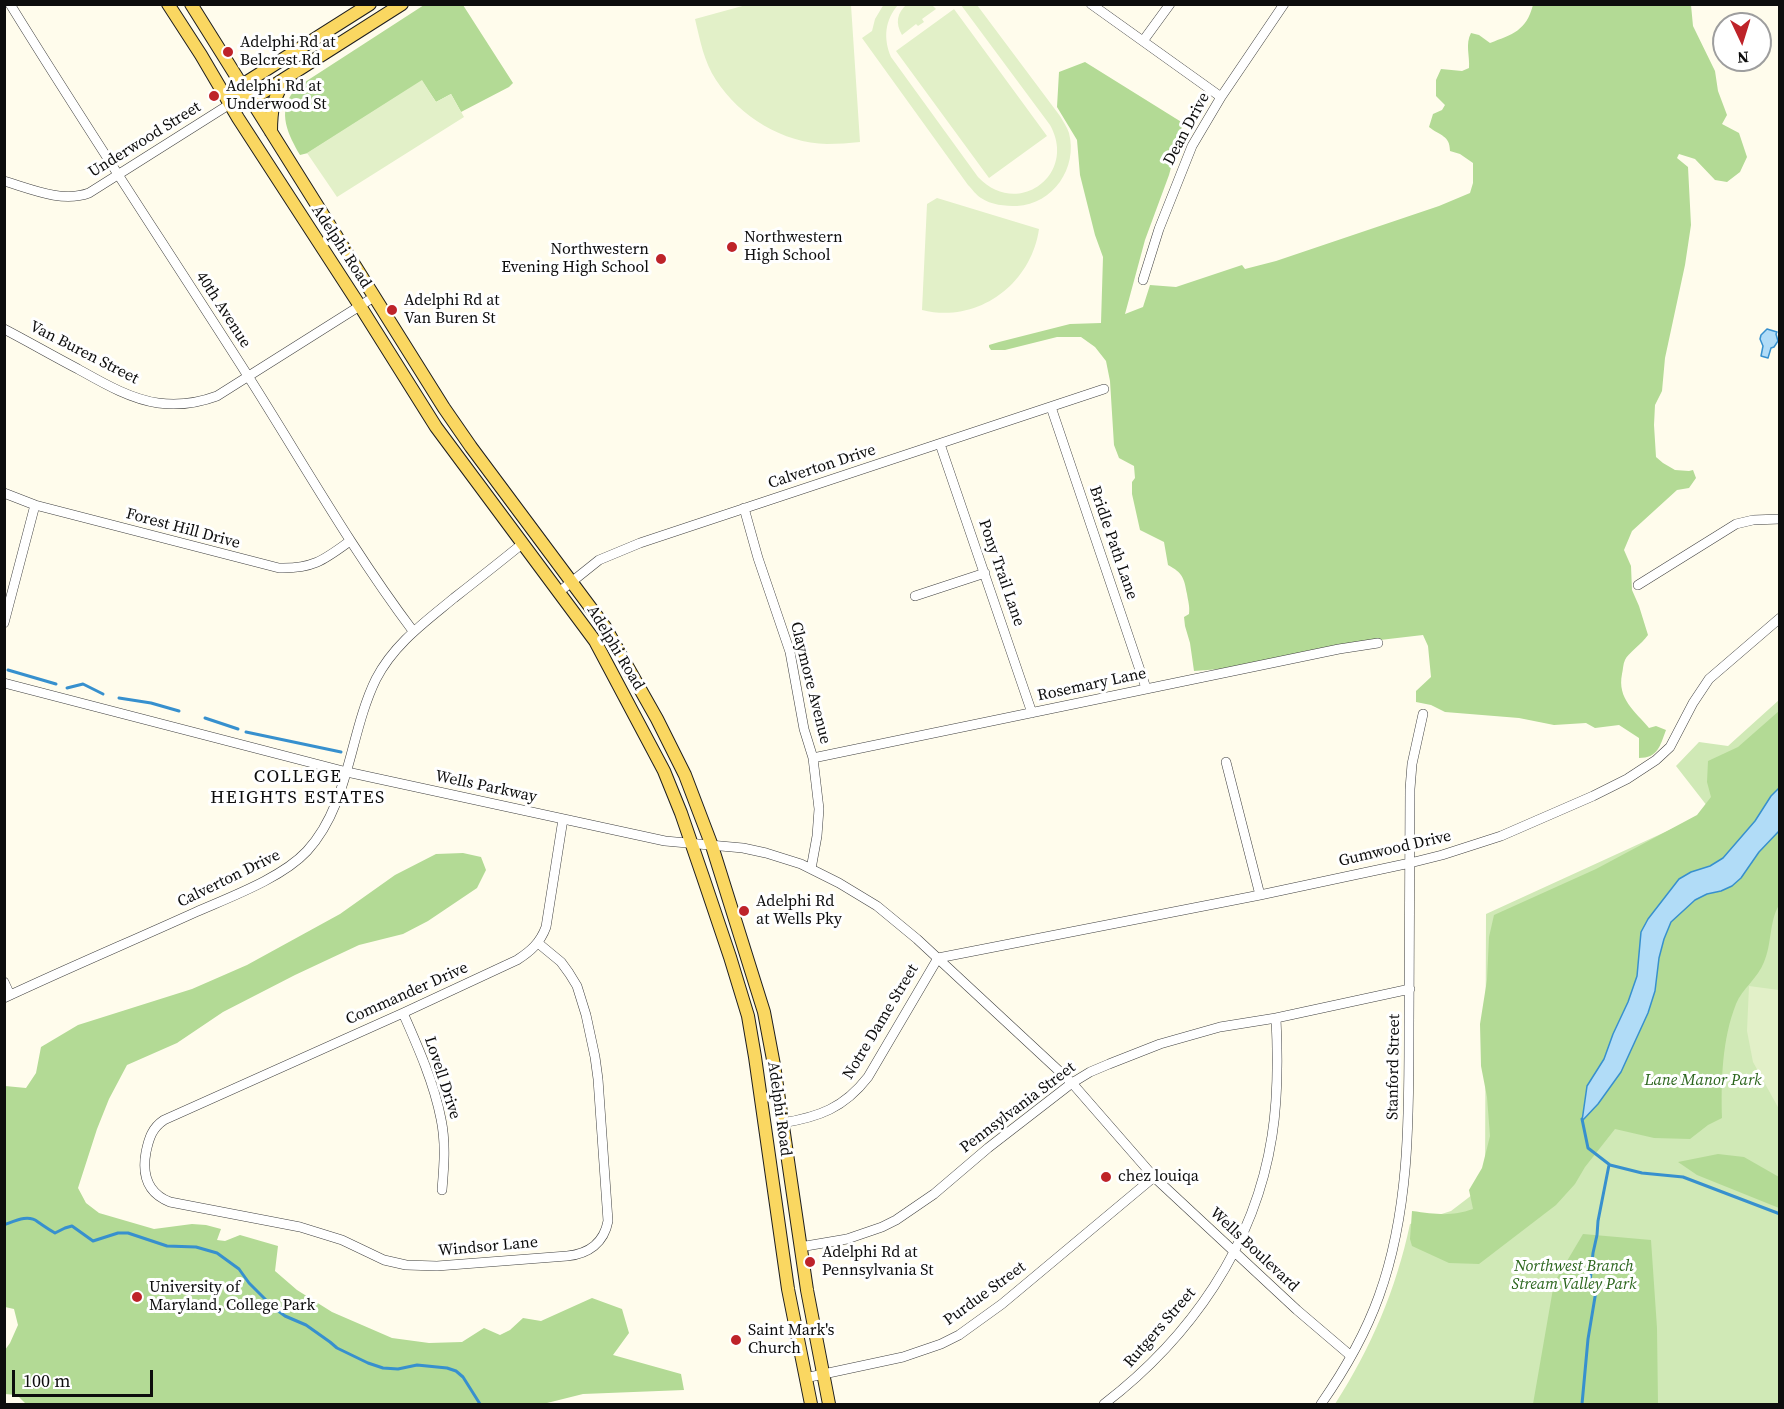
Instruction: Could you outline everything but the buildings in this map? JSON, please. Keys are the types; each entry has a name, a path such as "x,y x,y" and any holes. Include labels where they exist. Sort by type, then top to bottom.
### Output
{"main road":[{"name":"Adelphi Road","path":"168,4 436,427 595,642 664,771 730,957 748,1016 788,1289 811,1404"},
{"name":"Adelphi Road","path":"191,4 374,297 471,447 616,645 685,775 711,846 761,999 774,1065 800,1247 822,1374 830,1404"},
{"path":"230,104 242,85 370,4"},
{"path":"230,104 251,100 402,4"},
{"path":"271,133 273,104 278,90 290,75"}],"street":[{"name":"40th Avenue","path":"10,4 248,376 350,541 413,631"},
{"path":"1091,4 1221,97"},
{"path":"1143,41 1170,4"},
{"name":"Dean Drive","path":"1143,280 1159,229 1202,127 1284,4"},
{"name":"Underwood Street","path":"4,181 59,196 75,197 89,193 230,104"},
{"name":"Van Buren Street","path":"4,329 106,385 148,401 160,404 201,402 217,396 374,297"},
{"name":"Calverton Drive","path":"559,592 592,565 609,555 640,543 1104,389"},
{"name":"Bridle Path Lane","path":"1051,407 1146,688"},
{"name":"Pony Trail Lane","path":"940,444 1032,713"},
{"name":"Forest Hill Drive","path":"4,493 35,506 279,568 301,568 317,563 350,541"},
{"path":"4,623 35,506"},
{"name":"Claymore Avenue","path":"744,508 758,558 790,652 799,706 813,758 819,809 811,869"},
{"path":"1638,585 1736,524 1753,520 1779,519"},
{"name":"Calverton Drive","path":"7,996 220,902 293,864 321,833 332,810 347,772 364,707 390,656 413,631 522,544"},
{"path":"915,596 985,573"},
{"name":"Gumwood Drive","path":"938,958 1410,863 1501,836 1627,779 1656,760 1670,747 1693,703 1709,679 1779,618"},
{"name":"Rosemary Lane","path":"813,758 1146,688 1378,643"},
{"name":"Wells Parkway","path":"4,683 347,772 665,841 743,848 766,853 811,869 877,906 938,958"},
{"name":"Stanford Street","path":"1321,1404 1368,1324 1382,1287 1399,1215 1408,1135 1411,775 1423,714"},
{"path":"1226,762 1260,895"},
{"path":"538,943 548,918 563,819"},
{"name":"Commander Drive","path":"169,1117 517,960 538,943"},
{"name":"Windsor Lane","path":"169,1117 156,1126 151,1135 144,1164 149,1186 160,1197 170,1202 300,1227 342,1240 384,1260 417,1267 584,1253 600,1240 608,1221 595,1057 577,986 561,962 538,943"},
{"name":"Notre Dame Street","path":"782,1124 807,1119 831,1110 858,1090 868,1077 938,958"},
{"name":"Wells Boulevard","path":"938,958 1072,1083 1154,1177 1234,1253 1351,1356"},
{"path":"4,982 7,996"},
{"name":"Pennsylvania Street","path":"800,1247 847,1239 882,1227 908,1212 934,1194 988,1148 1072,1083 1090,1072 1160,1044 1220,1027 1276,1018 1410,989"},
{"name":"Lovell Drive","path":"403,1013 433,1090 441,1120 444,1159 442,1190"},
{"name":"Rutgers Street","path":"1104,1404 1137,1377 1187,1325 1208,1298 1248,1224 1258,1196 1272,1137 1276,1097 1276,1018"},
{"name":"Purdue Street","path":"805,1378 903,1357 959,1335 1009,1298 1154,1177"}],"green space":[{"path":"884,4 898,5 890,17 886,36 891,57 978,177 993,189 1010,194 1025,192 1039,186 1050,174 1056,160 1057,143 1050,125 961,5 977,5 1060,116 1068,131 1071,146 1070,159 1060,182 1052,191 1042,199 1017,206 989,202 974,192 862,38 872,31 875,19"},
{"path":"907,4 932,5 936,9 922,19 924,22 918,26 916,24 902,35 898,26 898,18"},
{"path":"424,5 463,5 513,83 461,112 451,94 436,102 422,81 308,153 300,155 286,124 285,115 289,99 294,91"},
{"path":"746,5 851,5 860,142 827,144 794,139 764,126 737,105 726,93 708,66 695,19"},
{"path":"1533,5 1691,5 1693,26 1712,65 1712,72 1715,72 1718,91 1727,115 1722,124 1739,133 1747,157 1740,172 1727,182 1715,180 1695,159 1679,154 1677,158 1688,167 1691,225 1665,358 1662,391 1655,405 1654,425 1656,457 1675,470 1693,470 1696,478 1689,488 1677,490 1632,531 1624,550 1631,566 1632,590 1648,635 1625,660 1622,691 1628,704 1649,728 1656,726 1666,730 1657,750 1650,756 1639,758 1639,738 1619,725 1595,728 1586,723 1554,725 1519,718 1445,712 1431,705 1416,702 1416,691 1431,677 1428,646 1423,635 1354,643 1233,668 1194,671 1184,617 1189,614 1189,608 1184,580 1180,573 1168,565 1164,542 1140,530 1132,494 1132,482 1135,478 1134,466 1119,458 1114,445 1110,381 1106,361 1095,347 1081,337 1057,337 1005,350 991,350 989,347 999,342 1070,324 1101,323 1103,257 1080,175 1077,140 1057,107 1059,72 1085,62 1183,123 1169,175 1145,240 1125,314 1143,307 1150,285 1176,287 1242,265 1245,269 1276,261 1439,206 1470,193 1473,183 1473,163 1460,154 1450,151 1450,146 1444,136 1429,127 1433,114 1442,110 1445,105 1436,96 1436,80 1441,69 1462,71 1469,68 1468,46 1471,33 1479,35 1490,43 1518,30 1530,14"},
{"path":"954,9 1047,136 989,178 896,51"},
{"path":"422,80 436,102 451,94 464,117 337,197 307,153"},
{"path":"937,198 1039,229 1034,249 1025,267 1013,283 998,296 962,311 942,313 922,310 927,204"},
{"name":"Northwest Branch Stream Valley Park","path":"1779,700 1779,1404 1335,1404 1360,1362 1381,1318 1390,1295 1410,1224 1451,1211 1485,1185 1486,914 1711,811 1676,766 1699,742 1728,746"},
{"name":"Lane Manor Park","path":"1779,711 1779,905 1764,962 1736,1004 1731,1017 1723,1060 1722,1118 1708,1125 1690,1139 1654,1138 1615,1129 1585,1167 1575,1184 1556,1205 1479,1264 1449,1263 1412,1246 1410,1239 1412,1211 1450,1214 1473,1209 1469,1190 1482,1168 1490,1136 1487,1097 1481,1066 1480,1024 1487,980 1489,937 1494,915 1596,869 1697,815 1711,797 1707,782 1708,761 1738,747"},
{"path":"463,853 481,857 486,870 477,888 428,921 403,934 359,945 295,975 223,1012 177,1043 127,1065 109,1099 97,1129 78,1188 86,1203 99,1213 154,1229 192,1224 206,1225 221,1229 217,1240 225,1241 240,1235 278,1246 275,1271 297,1290 332,1312 392,1338 429,1343 462,1342 484,1328 500,1335 510,1330 523,1318 541,1321 592,1298 622,1309 629,1333 613,1355 681,1374 684,1390 583,1394 543,1404 26,1404 17,1395 5,1394 5,1350 18,1325 14,1309 5,1307 5,1086 26,1088 36,1073 41,1047 78,1025 192,989 247,965 340,914 395,875 436,854"},
{"path":"1749,986 1779,990 1779,1109 1753,1062 1747,1031"},
{"path":"1718,1154 1744,1157 1779,1177 1779,1208 1697,1175 1678,1162"},
{"path":"1583,1234 1651,1240 1657,1328 1658,1404 1533,1404 1554,1283"}],"water":[{"path":"1767,329 1777,332 1778,341 1771,348 1768,358 1761,356 1763,346 1760,339"},
{"path":"1779,788 1779,831 1732,886 1695,900 1671,922 1659,958 1655,991 1648,1013 1621,1072 1598,1104 1582,1121 1587,1086 1604,1059 1637,976 1641,932 1648,919 1679,879 1723,858 1755,821"}],"waterway":[{"path":"8,670 56,684"},
{"path":"67,688 83,684 103,694"},
{"path":"119,698 151,703 179,711"},
{"path":"205,718 238,729"},
{"path":"246,732 341,752"},
{"path":"1582,1119 1588,1148 1610,1165 1642,1173 1683,1177 1780,1214"},
{"path":"1582,1404 1588,1339 1596,1291 1590,1282 1593,1253 1609,1165"},
{"path":"4,1225 21,1219 30,1219 55,1233 72,1226 93,1241 118,1233 128,1233 167,1246 196,1247 217,1253 239,1269 249,1283 273,1307 285,1316 306,1325 337,1348 383,1368 398,1369 417,1365 456,1371 463,1377 480,1404"}],"place":[{"name":"Adelphi Rd at Belcrest Rd","path":"228,52"},
{"name":"Adelphi Rd at Underwood St","path":"214,96"},
{"name":"Northwestern High School","path":"732,247"},
{"name":"Northwestern Evening High School","path":"661,259"},
{"name":"Adelphi Rd at Van Buren St","path":"392,310"},
{"name":"Adelphi Rd at Wells Pky","path":"744,911"},
{"name":"chez louiqa","path":"1106,1177"},
{"name":"Adelphi Rd at Pennsylvania St","path":"810,1262"},
{"name":"University of Maryland, College Park","path":"137,1297"},
{"name":"Saint Mark's Church","path":"736,1340"}],"district":[{"name":"COLLEGE HEIGHTS ESTATES","path":"298,787"}]}
